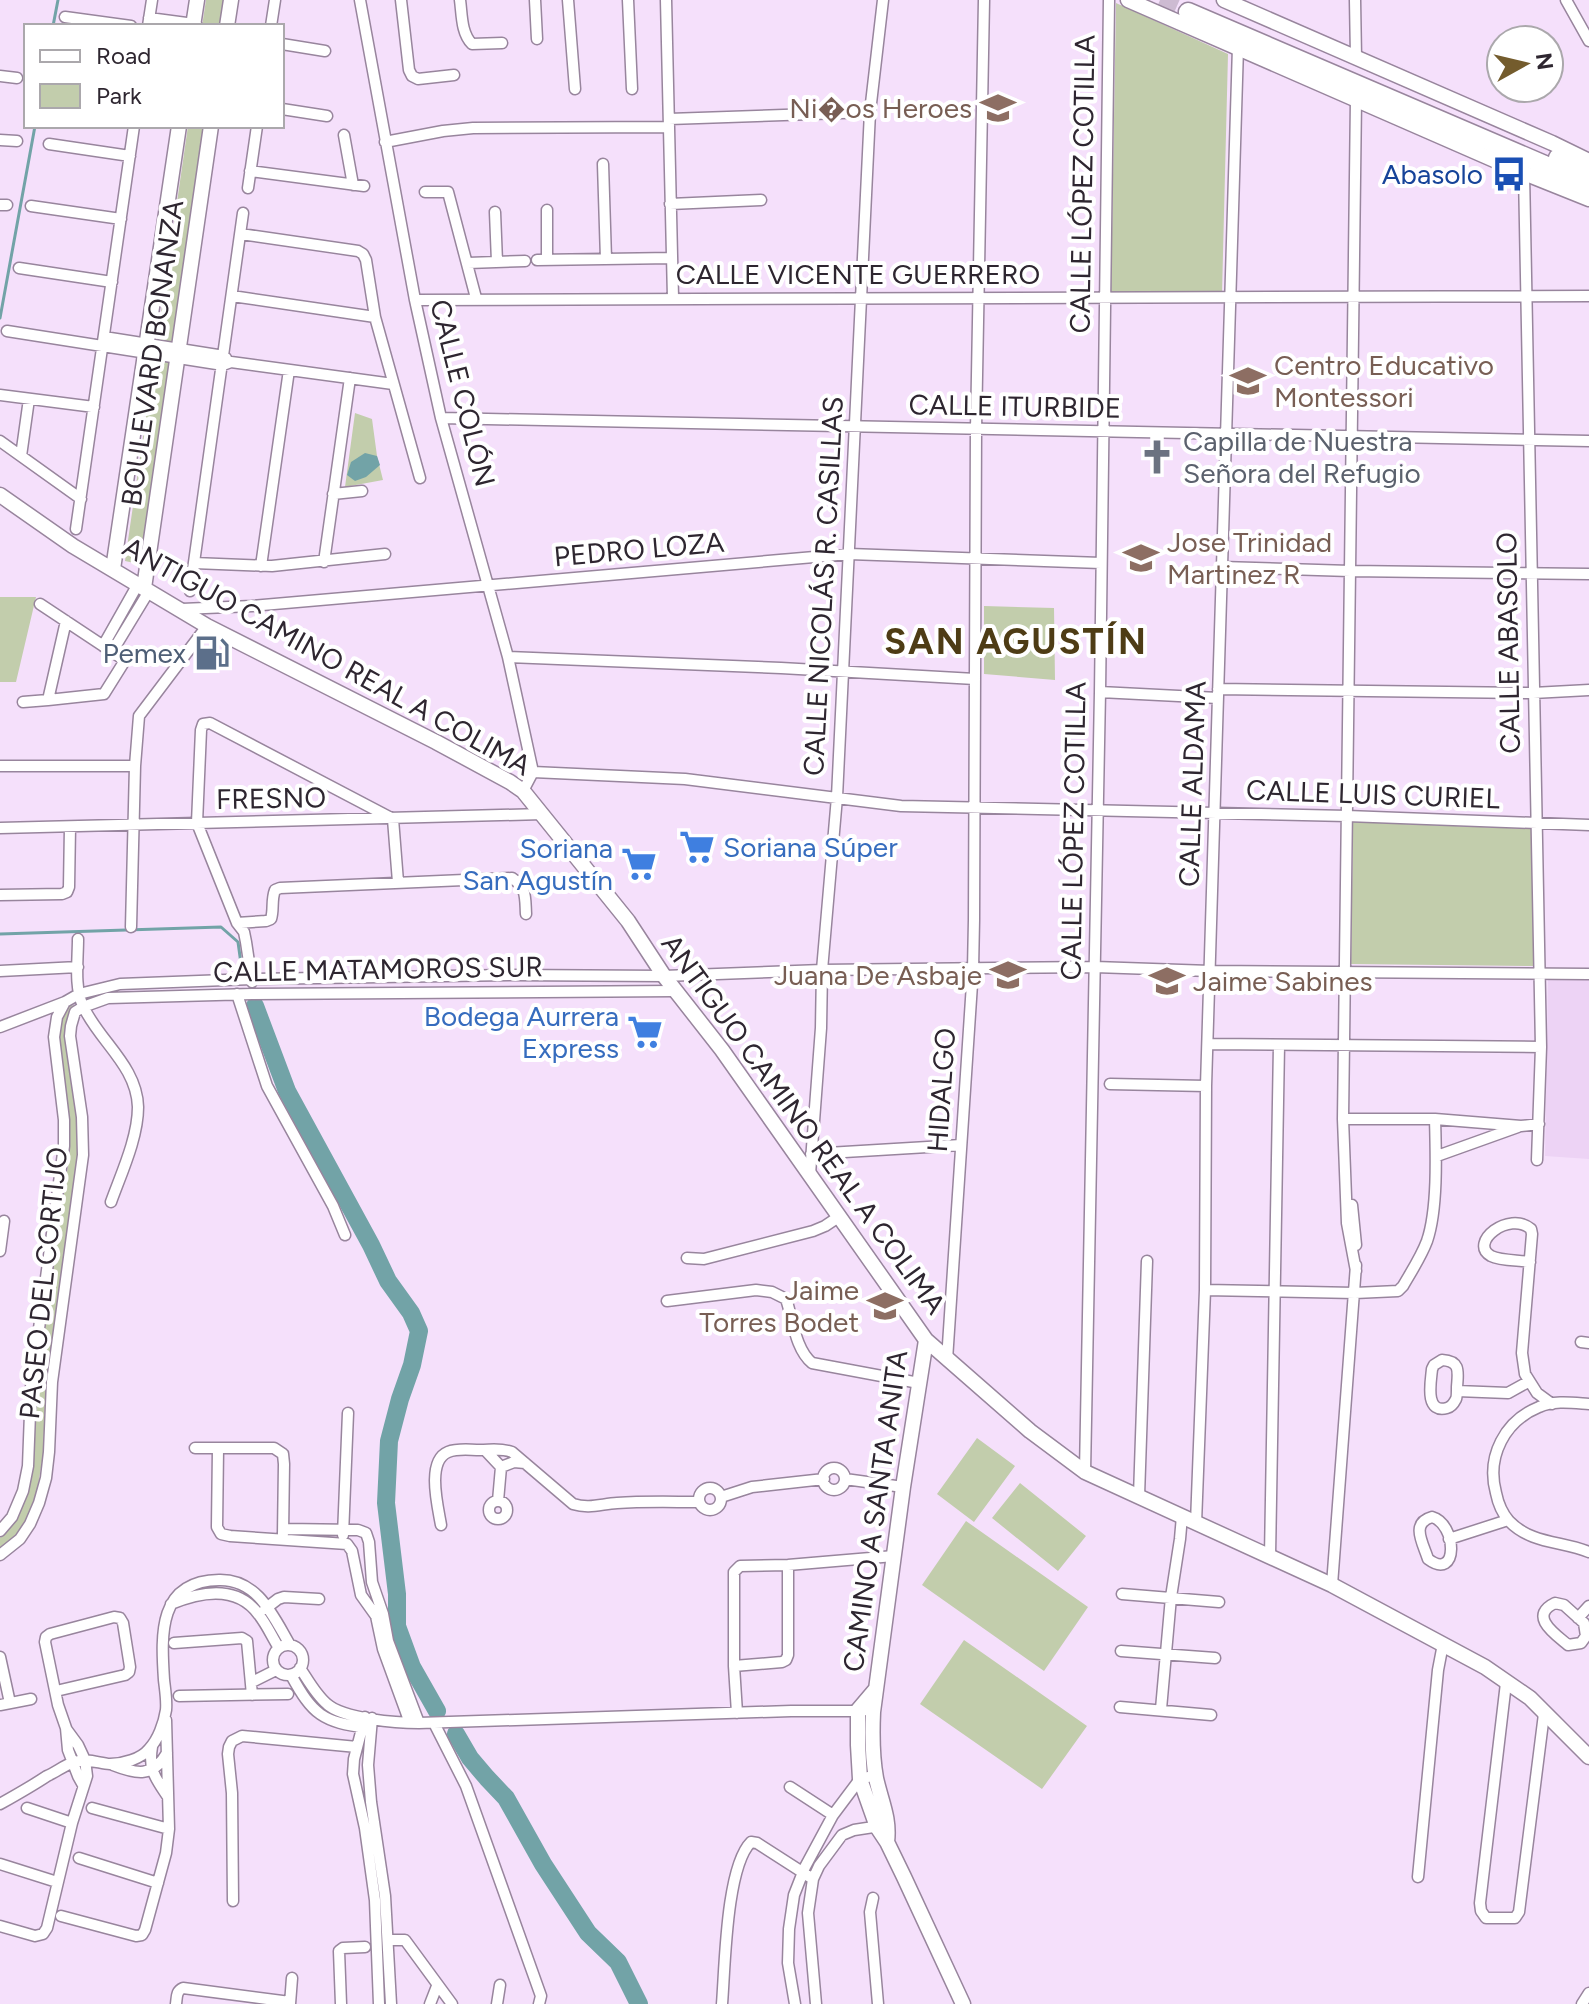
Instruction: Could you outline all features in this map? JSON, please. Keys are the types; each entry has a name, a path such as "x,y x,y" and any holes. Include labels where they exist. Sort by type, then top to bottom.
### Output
{"highway":[{"path":"1185,11 1589,170"},
{"path":"1185,11 1589,184"}],"street":[{"path":"152,0 149,22 179,24"},
{"path":"194,24 197,0"},
{"path":"231,0 231,24"},
{"path":"271,24 275,0"},
{"name":"CALLE COLÓN","path":"360,0 415,300 441,418 508,657 533,772"},
{"path":"401,0 412,76 418,79 454,75"},
{"path":"460,0 467,40 472,44 502,43"},
{"path":"535,0 537,39"},
{"path":"568,0 575,89"},
{"path":"628,0 632,89"},
{"path":"657,0 666,0 673,298"},
{"name":"CALLE NICOLÁS R. CASILLAS","path":"810,1174 821,1028 822,970 837,797 870,112 883,0"},
{"name":"HIDALGO","path":"947,1360 973,969 976,429 984,0"},
{"name":"CALLE LÓPEZ COTILLA","path":"1085,1472 1102,692 1102,431 1109,0"},
{"path":"1128,0 1185,11"},
{"path":"1163,0 1162,6 1185,11 1238,47 1589,199"},
{"path":"1224,0 1240,4 1589,161"},
{"path":"1355,0 1356,57"},
{"path":"1566,0 1589,41"},
{"path":"65,17 116,24"},
{"path":"284,44 325,51"},
{"name":"CALLE ALDAMA","path":"1196,1523 1205,1290 1206,1086 1238,47"},
{"path":"0,76 17,78"},
{"path":"1332,1585 1356,1271 1356,1234 1346,1176 1343,1119 1356,99"},
{"path":"284,109 327,116"},
{"path":"385,142 473,128 669,123 870,112"},
{"path":"76,529 134,128"},
{"name":"BOULEVARD BONANZA","path":"113,569 179,128"},
{"name":"BOULEVARD BONANZA","path":"144,588 211,128"},
{"path":"248,188 257,128"},
{"path":"250,171 359,186 344,135"},
{"path":"0,140 17,141"},
{"path":"49,144 130,156"},
{"path":"603,164 606,259"},
{"name":"CALLE ABASOLO","path":"1524,173 1541,1047 1537,1160"},
{"path":"425,192 448,192 476,298"},
{"path":"670,204 761,200"},
{"path":"31,206 121,219"},
{"path":"547,210 542,260 672,258"},
{"path":"495,212 497,262"},
{"path":"190,591 226,361 243,213"},
{"path":"241,234 363,254 375,317 420,478"},
{"path":"468,263 525,261"},
{"path":"19,268 112,282"},
{"path":"232,296 375,317"},
{"name":"CALLE VICENTE GUERRERO","path":"415,300 1589,296"},
{"path":"7,331 393,384"},
{"path":"261,566 289,370"},
{"path":"324,562 350,378"},
{"path":"0,395 94,407"},
{"path":"21,456 29,399"},
{"name":"CALLE ITURBIDE","path":"441,418 1589,441"},
{"path":"0,441 81,499"},
{"path":"333,494 362,491"},
{"name":"ANTIGUO CAMINO REAL A COLIMA","path":"0,495 73,546 207,626 436,742 523,791 628,921 664,976 722,1050 926,1340 947,1360 1030,1431 1085,1472 1332,1585 1485,1667 1530,1698 1589,1757"},
{"path":"194,563 261,566 385,554"},
{"name":"PEDRO LOZA","path":"180,609 252,606 849,554 1101,563"},
{"path":"1222,567 1589,574"},
{"path":"108,649 144,588"},
{"path":"23,702 101,695 106,693 124,664 123,659 40,604"},
{"path":"48,700 66,621"},
{"path":"131,927 139,716 207,626"},
{"path":"508,657 975,679"},
{"path":"1102,692 1218,694 1348,690 1533,693 1589,690"},
{"path":"252,994 244,932 237,923 197,823 203,724 210,723 393,819 398,882"},
{"path":"0,766 135,766"},
{"path":"523,791 533,772"},
{"name":"CALLE LUIS CURIEL","path":"533,772 685,779 901,806 1589,825"},
{"name":"FRESNO","path":"0,828 543,814"},
{"path":"0,895 67,892 70,827"},
{"path":"237,923 271,919 273,895 280,888 512,878 525,891 526,914"},
{"path":"78,939 79,994 83,1007 127,1070 138,1108 130,1149 111,1202"},
{"path":"0,971 78,967"},
{"name":"CALLE MATAMOROS SUR","path":"0,1027 79,994 120,984 252,979 664,976 822,970 1095,967 1589,974"},
{"path":"510,975 510,992"},
{"name":"CALLE MATAMOROS SUR","path":"83,1007 108,998 237,994 675,991"},
{"path":"237,994 267,1086 333,1206 345,1235"},
{"name":"PASEO DEL CORTIJO","path":"0,1531 12,1517 23,1491 28,1466 31,1387 65,1133 54,1037 57,1017 65,1002"},
{"name":"PASEO DEL CORTIJO","path":"0,1555 20,1539 30,1524 46,1478 52,1382 83,1155 82,1117 70,1036 75,1012 83,1007"},
{"path":"1208,1044 1541,1047"},
{"path":"1270,1556 1279,1045"},
{"path":"1110,1084 1206,1086"},
{"path":"1343,1119 1435,1119 1521,1126 1539,1124"},
{"path":"1205,1290 1398,1291 1428,1236 1437,1156 1435,1119"},
{"path":"1437,1156 1521,1126"},
{"path":"811,1154 961,1145"},
{"path":"687,1258 704,1259 813,1231 840,1216"},
{"path":"0,1251 4,1221"},
{"path":"1530,1262 1493,1257 1485,1247 1487,1236 1519,1222 1531,1229 1530,1262 1522,1353 1528,1382 1552,1404"},
{"path":"1139,1496 1147,1261"},
{"path":"667,1301 756,1290 772,1292 786,1299 804,1357 812,1363 919,1383"},
{"name":"CAMINO A SANTA ANITA","path":"866,1711 875,1690 926,1340"},
{"path":"1451,1361 1457,1367 1457,1391 1455,1402 1448,1408 1439,1407 1432,1401 1432,1369 1437,1362 1451,1361"},
{"path":"1457,1391 1508,1393 1528,1382"},
{"path":"1589,1404 1543,1405 1516,1421 1496,1449 1492,1468 1499,1506 1508,1520 1537,1539 1589,1552"},
{"path":"348,1413 342,1536 352,1551 361,1595 376,1616 383,1649 415,1723"},
{"path":"195,1448 274,1448 283,1454 283,1534"},
{"path":"218,1449 217,1527 221,1534 342,1536 358,1530 366,1533 372,1582 415,1723"},
{"path":"441,1525 435,1479 440,1457 463,1449 503,1449 512,1452 573,1504 582,1507 615,1503 699,1502 701,1493 708,1488 716,1490 721,1497 752,1487 824,1479 825,1472 836,1468 843,1472 845,1479 903,1487"},
{"path":"485,1450 501,1467 498,1501"},
{"path":"501,1467 514,1462 525,1463"},
{"path":"1161,1709 1182,1516"},
{"path":"1428,1517 1437,1517 1444,1523 1449,1539 1452,1553 1448,1561 1440,1564 1432,1562 1428,1559 1420,1532 1421,1523 1428,1517"},
{"path":"1449,1539 1508,1520"},
{"path":"737,1713 734,1572 740,1566 894,1556"},
{"path":"734,1666 786,1660 788,1565"},
{"path":"61,1916 136,1936 142,1935 145,1930 166,1853 169,1829 163,1660 164,1625 169,1604 175,1596 201,1581 228,1579 246,1585 259,1596 284,1647"},
{"path":"1122,1594 1219,1602"},
{"path":"264,1611 284,1597 319,1599"},
{"path":"1560,1604 1578,1618 1586,1627 1586,1636 1581,1643 1572,1646 1545,1625 1543,1616 1551,1605 1560,1604"},
{"path":"1578,1618 1589,1606"},
{"path":"0,1926 35,1936 43,1934 47,1928 72,1823 87,1776 80,1761 78,1745 66,1728 56,1691 45,1642 46,1637 101,1620 120,1618 129,1672 56,1691"},
{"path":"174,1643 242,1638 247,1641 252,1695"},
{"path":"1418,1877 1443,1644"},
{"path":"296,1671 280,1673 276,1670 273,1658 284,1647 295,1647 302,1657 296,1671 301,1693 321,1716 334,1722 434,1723 866,1711"},
{"path":"1121,1651 1215,1658"},
{"path":"0,1657 5,1704 31,1699"},
{"path":"252,1682 276,1670"},
{"path":"1506,1683 1480,1903 1486,1918 1510,1919 1519,1912 1544,1714"},
{"path":"179,1696 288,1694"},
{"path":"1120,1707 1211,1715"},
{"path":"166,1710 150,1759 152,1770 169,1799"},
{"path":"866,1711 887,1842 963,2004"},
{"path":"866,1711 858,1745 860,1779 883,1826"},
{"path":"371,1723 357,1747 353,1774 383,1870 391,2004"},
{"path":"371,1723 368,1765 379,2004"},
{"path":"434,1723 466,1786 541,1996 539,2004"},
{"path":"233,1901 232,1793 228,1754 232,1741 242,1736 357,1747"},
{"path":"111,1764 135,1758 152,1747"},
{"path":"0,1804 80,1761 111,1764 139,1773 160,1764 168,1751"},
{"path":"795,2004 788,1963 794,1895 833,1815 860,1779 876,1775"},
{"path":"790,1787 833,1815"},
{"path":"27,1808 72,1823"},
{"path":"92,1808 169,1829"},
{"path":"816,2004 808,1913 813,1879 842,1835 883,1826"},
{"path":"722,2004 729,1907 735,1876 747,1846 751,1842 757,1843 813,1879"},
{"path":"79,1858 158,1883"},
{"path":"0,1864 57,1882"},
{"path":"873,1898 870,1912 878,2004"},
{"path":"388,1940 405,1940 452,2004"},
{"path":"341,2004 339,1951 365,1947"},
{"path":"176,2004 177,1994 183,1988 234,1999 290,2003 292,1978"},
{"path":"497,2004 500,1985"},
{"path":"430,2004 437,1986"},
{"path":"1582,2004 1589,1993"}],"shaded area":[{"path":"365,453 377,456 380,465 366,477 355,481 347,475 351,462"},
{"path":"1548,979 1589,980 1589,1159 1545,1156"}],"green space":[{"path":"206,0 227,0 223,24 202,24"},
{"path":"1116,3 1228,54 1222,294 1111,293"},
{"path":"188,128 209,128 144,565 125,561"},
{"path":"355,413 372,419 383,480 345,487"},
{"path":"0,597 36,597 16,682 0,682"},
{"path":"984,606 1054,608 1055,680 984,674"},
{"path":"1353,822 1532,829 1534,966 1351,964"},
{"path":"74,1005 64,1035 78,1118 79,1155 46,1380 43,1455 35,1504 18,1536 0,1549 0,1538 12,1525 28,1492 36,1378 70,1152 70,1120 56,1036 65,1007"},
{"path":"977,1438 1015,1466 974,1522 937,1494"},
{"path":"1020,1483 1086,1536 1058,1571 992,1518"},
{"path":"966,1521 1088,1607 1044,1671 922,1585"},
{"path":"964,1640 1087,1726 1042,1789 920,1704"}],"waterway":[{"path":"53,24 58,0"},
{"path":"0,318 35,128"},
{"path":"0,934 221,927 238,942 242,971"},
{"path":"252,1001 255,1006"},
{"path":"255,1006 287,1091 388,1281 411,1313 419,1331 389,1441 386,1503 397,1594 397,1626 412,1667 437,1711"},
{"path":"456,1734 470,1758 506,1798 543,1864 588,1933 618,1962 639,2004"}],"tunnel":[{"path":"1160,0 1188,12"}],"place":[{"name":"Ni�os Heroes","path":"998,108"},
{"name":"Abasolo","path":"1509,174"},
{"name":"Centro Educativo Montessori","path":"1248,381"},
{"name":"Capilla de Nuestra Señora del Refugio","path":"1157,457"},
{"name":"Jose Trinidad Martinez R","path":"1141,558"},
{"name":"Pemex","path":"212,653"},
{"name":"Soriana Súper","path":"697,847"},
{"name":"Soriana San Agustín","path":"639,864"},
{"name":"Juana De Asbaje","path":"1008,975"},
{"name":"Jaime Sabines","path":"1167,981"},
{"name":"Bodega Aurrera Express","path":"645,1032"},
{"name":"Jaime Torres Bodet","path":"885,1306"}],"district":[{"name":"SAN AGUSTÍN","path":"1016,641"}]}
